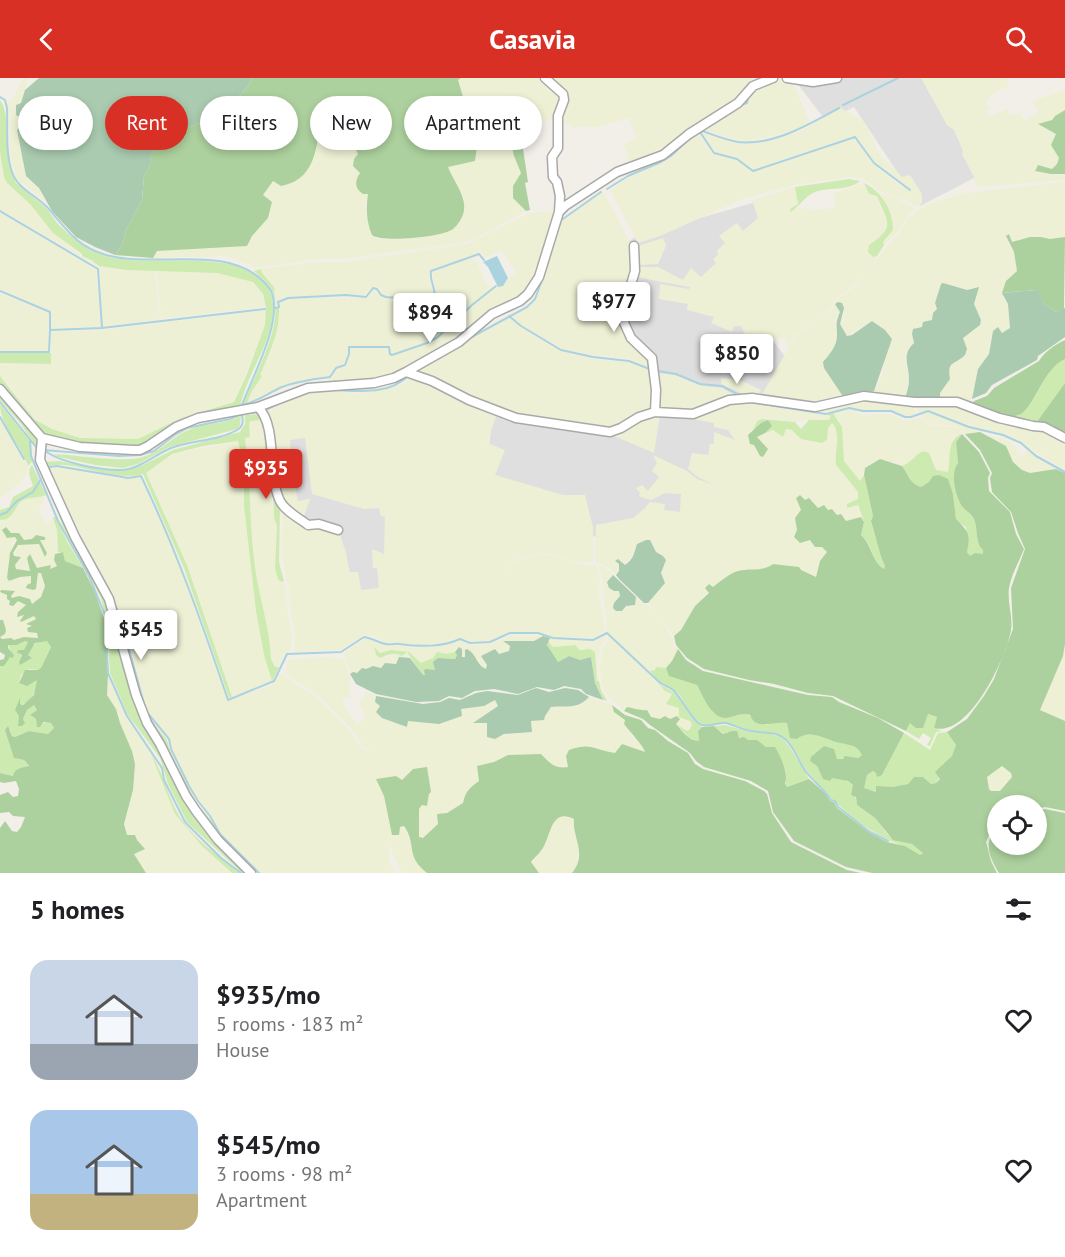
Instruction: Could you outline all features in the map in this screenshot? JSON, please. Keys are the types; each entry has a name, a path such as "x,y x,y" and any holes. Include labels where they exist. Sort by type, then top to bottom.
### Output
{"street":[{"path":"0,389 42,438 100,449 140,450 176,427 198,418 258,407 308,388 332,384 374,383 394,378 459,342 492,314 520,301 528,294 538,277 553,236 560,196 557,182 553,177 552,157 558,148 558,116 564,100 563,94 545,78"},
{"path":"559,212 617,172 663,155 689,134 738,104 753,86 773,78"},
{"path":"787,78 813,82 837,78"},
{"path":"634,246 635,271 622,318 632,338 652,358 656,390 655,412"},
{"path":"406,372 432,381 469,400 535,422 557,423 610,432 639,417 655,412 693,414 722,402 743,398 815,407 864,396 914,402 957,402 999,418 1044,427 1065,438"},
{"path":"258,407 266,418 272,469 280,502 308,525 319,525 338,530"},
{"path":"42,438 40,460 75,537 110,599 144,717 196,811 218,840 251,873"}],"shaded area":[{"path":"793,78 945,78 976,177 920,206 854,107 826,121"},
{"path":"756,202 776,231 718,272 788,360 731,465 670,528 632,554 484,485 493,415 645,438 653,370 610,320 600,258 637,236"},
{"path":"282,430 310,431 323,495 389,511 387,596 356,595 340,535 292,518"}],"green space":[{"path":"23,78 28,78 23,96 18,96 18,150 21,150 26,176 39,188 45,202 17,179 10,156 7,102 12,100"},
{"path":"39,78 252,78 244,92 239,96 200,96 200,123 188,127 188,96 105,96 105,150 155,150 150,156 151,163 144,176 142,200 126,230 123,243 115,255 76,237 52,211 39,188 26,176 21,150 93,150 93,96 23,96 25,90"},
{"path":"252,78 461,78 458,80 463,96 404,96 404,150 476,150 475,161 448,167 464,204 463,215 459,223 447,232 426,237 387,239 372,235 367,214 368,194 363,194 357,188 360,173 353,166 354,159 358,154 356,150 392,150 392,96 310,96 310,150 315,150 313,160 304,174 291,183 281,186 273,181 263,195 272,202 268,218 252,236 247,246 157,251 153,258 115,255 123,243 126,230 142,200 144,176 151,163 150,156 155,150 188,150 188,127 200,123 200,150 298,150 298,96 239,96"},
{"path":"461,78 542,78 561,94 556,120 542,121 542,96 463,96 458,80"},
{"path":"546,78 752,78 743,96 663,152 630,163 624,144 636,138 629,118 598,127 571,127 571,124 559,124 565,102"},
{"path":"921,78 1006,78 1009,89 1001,88 985,101 990,108 986,111 989,117 1008,109 1010,115 1020,113 1025,121 1039,112 1032,101 1065,90 1065,110 1047,122 1056,134 1056,154 1059,158 1057,164 1052,169 1039,165 1060,175 1065,174 1065,180 976,187 975,179 962,154 963,151 954,130 947,125"},
{"path":"775,79 792,81 810,123 794,131 750,141 705,131 747,104 753,89"},
{"path":"0,100 6,116 9,162 16,183 44,206 58,224 79,242 103,255 122,259 228,264 250,271 266,284 273,304 270,331 248,382 240,408 222,410 139,447 102,448 45,436 0,386 0,376 34,419 52,429 80,438 138,439 181,418 234,402 265,325 266,307 263,294 253,282 217,273 126,270 99,266 82,256 53,233 30,204 7,183 0,152"},
{"path":"841,108 864,122 879,154 902,177 910,175 922,194 922,203 916,207 907,200 881,192 862,178 850,177 795,185 745,198 660,236 638,243 610,190 628,178 662,163 692,137 699,134 713,154 737,160 753,172 854,138 873,163 910,191 875,162 856,136 753,170 738,159 715,152 701,133 738,143 765,141 796,133"},
{"path":"1065,110 1065,174 1035,171 1038,165 1052,169 1059,158 1051,145 1056,134 1038,124 1052,120"},
{"path":"310,150 356,150 358,170 369,196 365,208 372,235 377,239 411,238 451,231 464,198 447,167 463,150 513,150 522,173 513,186 513,198 526,211 475,239 460,243 344,259 316,259 255,268 225,256 153,258 156,251 247,245 268,218 272,203 262,195 273,181"},
{"path":"513,150 523,150 528,182 525,183 530,210 526,211 513,198 513,186 521,173"},
{"path":"0,152 7,183 30,204 53,233 82,256 99,266 155,271 160,320 103,327 98,267 0,210"},
{"path":"849,179 860,181 849,187 813,193 791,212 790,209 798,204 795,187"},
{"path":"1065,182 1065,237 1050,239 1030,237 1016,242 1007,242 1014,252 1017,271 1006,281 1004,299 1008,304 1010,328 990,340 989,354 978,369 974,393 968,403 918,400 940,393 951,365 962,359 963,339 967,334 976,330 981,320 975,308 973,287 967,290 941,284 935,303 938,309 932,320 923,327 917,327 912,334 914,343 905,360 909,379 905,398 853,396 857,393 874,391 878,385 883,370 885,330 872,321 847,336 840,324 844,314 838,308 840,312 835,321 837,337 832,351 844,398 828,404 760,398 795,337 832,309 837,300 858,284 909,218 925,205 965,193"},
{"path":"864,183 869,194 876,196 888,224 873,256 877,256 869,270 857,283 836,299 831,308 821,317 794,336 787,348 786,338 760,339 745,334 741,326 734,326 732,332 711,323 714,317 687,310 688,304 659,299 660,284 689,289 690,287 641,278 636,274 637,267 658,267 683,280 691,268 701,277 716,263 713,259 725,243 719,236 737,223 743,231 758,218 752,200 795,187 798,204 791,211 798,207 813,210 835,208 834,193"},
{"path":"864,183 876,191 885,202 891,215 893,230 883,242 884,245 877,256 873,257 868,252 869,245 883,233 887,223 877,196 869,194"},
{"path":"602,193 605,194 631,245 632,275 620,319 650,360 651,369 629,359 563,349 511,316 524,310 536,299 562,220"},
{"path":"880,194 895,197 915,209 897,233 884,245 882,242 890,235 886,204"},
{"path":"551,211 555,216 537,270 527,291 442,349 386,379 329,382 326,378 333,376 335,370 346,366 350,348 387,347 392,356 438,339 473,305 497,287 502,286 516,272 501,250 485,258 479,253 432,269 429,277 434,298 431,299 382,295 380,289 374,287 369,289 364,296 287,297 280,299 277,305 274,287 261,269 316,262 343,262 461,245 472,242 523,216"},
{"path":"0,213 96,269 101,327 51,328 51,312 0,290"},
{"path":"1009,234 1012,242 1030,237 1050,239 1065,237 1064,309 1056,312 1044,304 1036,290 1002,293 1006,281 1017,271 1014,252 1006,236"},
{"path":"663,238 666,246 658,264 637,265 635,247"},
{"path":"470,258 478,264 486,284 492,288 438,337 392,355 388,346 349,346 345,363 334,368 330,376 289,384 247,403 273,344 279,322 279,302 282,300 365,298 368,297 370,290 374,289 383,297 434,301 437,296 432,272"},
{"path":"261,269 274,287 276,308 279,308 278,326 260,375 262,376 247,403 243,404 267,349 275,320 273,292 254,271"},
{"path":"157,271 223,273 249,279 261,291 266,307 161,319"},
{"path":"943,283 967,290 979,287 974,304 981,320 980,325 963,338 967,349 965,355 952,364 950,379 940,393 940,398 918,400 905,398 909,382 907,356 914,343 913,329 922,327 923,322 932,320 933,313 937,309 935,303"},
{"path":"1037,290 1044,304 1056,312 1065,308 1065,337 1038,356 1037,360 992,385 986,393 972,399 978,369 989,354 993,331 998,327 1002,333 1010,328 1008,304 1002,293"},
{"path":"0,293 49,313 48,351 0,351"},
{"path":"842,303 844,308 840,324 847,336 872,321 885,330 892,339 874,391 844,398 824,368 823,362 837,340 837,322 840,312 835,304"},
{"path":"267,310 263,334 234,402 181,418 138,439 81,438 52,429 30,415 11,387 0,376 0,363 51,364 51,331 102,330"},
{"path":"509,317 521,327 561,351 593,359 630,362 652,372 654,404 651,408 605,428 563,420 538,419 503,411 415,372"},
{"path":"1065,340 1065,359 1051,370 1031,403 1021,414 1007,418 971,404 1039,361 1050,349"},
{"path":"0,353 51,353 51,364 0,363"},
{"path":"1065,359 1065,383 1036,423 1007,418 1021,414 1027,409 1051,370"},
{"path":"657,373 675,375 702,386 722,388 739,397 697,410 660,410"},
{"path":"411,376 497,413 487,443 505,450 495,475 563,495 585,495 593,527 593,562 575,562 558,555 537,553 516,560 502,571 517,561 537,554 558,556 581,565 596,565 600,579 599,593 605,630 603,633 592,638 553,637 537,632 510,633 489,641 470,642 461,639 411,646 399,642 385,643 375,637 364,635 341,650 294,652 295,636 289,589 281,554 283,512 288,512 310,529 321,528 339,533 346,552 349,572 358,572 361,590 379,588 377,568 373,568 372,549 384,554 385,517 381,516 379,508 364,509 312,494 305,438 290,440 292,465 274,467 266,411 309,393 322,391 361,393 393,388 406,382"},
{"path":"721,378 740,380 761,390 757,398 744,396 721,384"},
{"path":"1065,383 1065,435 1036,423"},
{"path":"0,393 35,434 38,455 99,582 127,664 170,770 246,873 242,873 187,822 168,784 160,758 128,715 110,673 107,624 101,598 62,525 36,460 35,445 21,424 0,400"},
{"path":"864,397 913,405 916,415 905,416 890,410 863,410 849,407 826,412 814,410"},
{"path":"742,400 744,403 831,416 829,420 795,422 767,418 754,427 754,445 760,456 757,437 770,431 776,431 779,434 787,429 793,430 798,437 828,434 828,428 832,422 837,433 835,461 842,474 858,492 858,499 847,504 847,508 857,505 861,517 846,521 832,509 818,509 809,498 799,504 801,510 796,523 803,541 810,540 825,548 827,552 820,561 816,577 801,570 773,564 769,568 743,570 723,579 713,587 695,606 681,630 674,636 648,603 665,583 661,573 665,564 659,553 636,552 625,565 616,562 619,564 619,571 616,575 610,568 595,562 596,525 633,518 650,502 665,504 664,510 680,512 681,494 665,493 651,500 639,496 640,493 636,488 642,485 648,491 659,477 652,471 657,463 653,455 687,471 697,479 714,485 688,469 692,453 708,455 710,444 714,444 714,432 735,440 728,430 714,427 714,423 692,419 693,416"},
{"path":"955,403 1051,433 1065,443 1065,470 1008,435 973,427 929,410 919,413 916,404"},
{"path":"0,404 30,441 32,462 28,466 3,420"},
{"path":"841,410 854,411 865,416 887,414 904,421 919,417 930,425 955,427 962,434 953,440 950,449 949,472 936,470 933,460 914,459 902,466 895,462 874,461 865,468 860,481 844,461 840,422 833,413"},
{"path":"926,412 980,432 965,434 955,426 929,423 920,416"},
{"path":"833,413 842,427 844,461 860,481 864,475 873,516 871,522 884,569 877,562 861,535 864,522 858,505 847,508 847,504 858,499 858,492 836,465 837,432 832,423 828,428 827,440 822,443 801,439 792,430 786,429 783,437 773,430 765,433 767,429 761,423 753,431 757,421 762,419 795,422 801,429 809,420 829,420 831,416 827,415"},
{"path":"262,414 265,419 271,470 280,510 279,562 284,581 281,582 275,569 277,526 274,518 273,492 268,488 263,422 251,421 249,423 250,437 245,438 255,567 269,636 271,659 275,667 279,667 272,681 264,655 256,611 244,506 244,467 238,441 203,446 172,454 146,473 187,565 232,697 229,698 184,568 143,474 118,475 67,465 46,467 79,539 111,596 149,718 167,740 170,751 197,804 224,841 257,873 254,873 220,840 192,802 147,719 138,699 112,603 76,537 43,462 59,461 103,470 123,471 141,466 173,450 240,432 245,424 245,415"},
{"path":"660,415 654,453 612,435 640,418"},
{"path":"241,416 237,429 169,447 138,464 123,468 95,465 54,454 135,459 149,455 191,429 229,421"},
{"path":"0,418 28,466 26,475 20,483 0,498"},
{"path":"251,420 260,420 263,423 268,488 273,492 272,504 277,526 276,551 281,582 284,581 286,587 292,637 291,651 283,656 279,667 275,667 271,659 255,569 245,438 250,437 249,423"},
{"path":"768,420 772,426 757,437 768,449 763,457 754,445 750,444 748,435"},
{"path":"980,432 1006,446 1013,462 1022,470 1030,473 1056,469 1065,473 1065,644 1063,656 1040,710 1065,721 1065,811 1047,807 1047,795 987,795 987,855 989,855 997,873 872,873 846,867 794,841 773,812 768,791 751,781 704,767 690,753 643,719 624,711 627,707 647,710 651,717 660,719 665,716 670,719 677,716 680,719 676,724 686,736 695,741 699,741 698,731 702,727 714,726 723,734 737,731 739,738 757,740 766,747 775,747 786,775 787,787 809,779 826,794 830,801 834,802 837,808 870,833 887,842 905,846 920,855 923,853 912,844 893,840 875,818 857,805 856,797 851,795 853,785 848,781 823,779 817,766 810,761 811,757 824,746 834,749 837,759 843,759 845,756 858,758 862,755 857,748 815,735 801,736 797,739 790,738 787,723 760,724 747,714 721,717 708,706 697,685 669,676 666,668 678,649 686,660 703,671 808,695 832,697 904,733 882,775 877,777 873,771 867,775 864,788 876,792 876,786 892,787 908,784 914,777 923,777 931,784 936,783 940,779 935,772 952,756 956,745 947,732 967,719 994,679 1013,629 1011,588 1025,549 1011,512 992,492 990,478 992,473 980,450 965,434","holes":["1002,766 1011,773 1012,777 1000,791 989,789 987,777"]},
{"path":"962,434 956,442 958,463 954,478 957,496 961,505 974,519 980,547 983,550 983,554 970,556 967,552 966,527 956,520 953,494 929,482 921,487 917,486 902,466 923,451 929,453 936,470 948,472 951,445 953,440"},
{"path":"962,434 979,452 990,473 989,491 1010,512 1016,534 1024,549 1009,588 1011,630 1008,643 984,693 960,721 947,728 934,728 937,717 928,714 923,728 916,728 910,723 906,731 833,696 808,693 704,669 687,658 676,645 674,636 681,630 695,606 709,593 705,588 709,584 713,587 727,576 740,570 762,569 773,564 799,567 816,577 820,561 827,552 822,547 815,547 810,540 800,543 794,537 797,530 795,518 801,510 796,498 800,495 805,500 809,498 818,508 824,505 837,515 841,514 846,521 861,517 864,522 861,535 877,562 884,569 871,521 873,516 864,475 865,468 880,459 902,466 917,486 921,487 929,482 933,476 939,475 948,479 953,494 956,519 966,530 968,537 967,552 970,556 975,553 983,554 974,519 961,505 954,484 954,472 958,463 956,442"},
{"path":"985,436 1003,438 1012,443 1023,457 1027,449 1056,469 1030,474 1013,462 1009,452"},
{"path":"238,441 244,467 244,506 256,611 264,655 272,681 232,697 187,565 146,473 172,454"},
{"path":"32,465 46,495 24,500 11,516 0,520 0,510 9,507 13,497 33,486 29,473"},
{"path":"60,467 118,479 141,477 168,533 227,701 270,685 275,682 278,675 282,674 318,698 351,732 363,750 375,747 364,748 354,732 318,695 285,674 288,660 325,657 344,659 350,678 350,697 344,698 343,703 356,724 366,718 358,702 364,699 365,691 376,696 375,702 407,727 408,721 484,706 495,699 498,706 491,710 484,722 487,723 487,736 532,732 531,721 544,716 551,707 582,705 589,697 612,705 625,720 633,738 642,745 646,752 629,746 615,753 603,752 593,746 580,747 569,750 566,756 569,767 558,768 545,760 544,756 508,755 494,762 477,766 479,781 470,787 464,796 463,803 447,813 438,814 438,824 423,838 419,837 419,808 429,799 429,794 413,769 402,780 396,776 376,779 384,796 392,835 404,825 410,833 411,847 422,869 427,873 402,873 392,852 392,844 388,857 394,873 260,873 220,832 186,780 167,736 148,712 122,619 113,597 80,537 51,476 51,469"},
{"path":"295,485 298,501 310,499 303,519 288,508 278,487"},
{"path":"46,495 39,511 46,524 53,518 57,530 58,552 55,554 58,566 50,570 50,566 37,569 33,558 27,558 30,571 16,569 15,565 21,557 12,553 18,545 39,544 43,554 47,553 40,540 45,538 24,540 17,532 10,533 6,527 11,536 17,540 14,542 8,562 10,565 9,581 31,576 31,583 26,588 38,581 38,573 41,573 45,586 44,591 41,597 31,604 30,599 12,599 7,590 0,592 0,520 5,520 23,500"},
{"path":"55,516 83,568 65,561 63,552 58,552 57,530 53,518"},
{"path":"6,527 11,533 19,533 24,540 32,539 36,535 45,537 45,540 40,540 47,553 45,557 39,544 18,545 13,553 14,556 21,557 15,565 16,569 30,571 27,558 30,554 37,568 51,565 50,569 57,566 54,560 55,554 63,552 65,561 83,568 95,592 105,621 107,695 116,709 135,764 133,790 124,824 127,835 135,835 145,849 134,854 146,873 0,873 0,828 5,821 12,831 17,832 25,817 13,816 9,812 0,813 0,795 8,792 13,797 18,796 19,789 16,781 0,782 0,773 13,776 17,770 29,766 24,760 14,758 5,730 8,726 12,736 15,737 29,731 48,734 54,728 51,723 43,722 40,727 37,727 36,719 30,715 37,710 34,705 27,710 23,719 25,723 18,726 19,716 15,710 20,698 20,704 23,705 34,695 37,680 27,686 19,683 25,670 41,668 51,647 47,641 35,643 28,655 32,658 20,665 22,656 17,653 18,650 24,650 28,642 8,645 14,655 13,658 10,657 4,666 0,666 0,660 4,659 5,655 0,652 0,637 14,640 24,637 38,638 37,633 28,632 27,628 32,626 26,624 36,619 34,616 21,622 24,615 17,617 18,612 26,605 18,601 13,606 9,605 7,595 0,592 1,590 15,591 12,598 19,596 30,599 32,604 41,597 45,586 41,573 38,573 36,589 33,590 26,588 31,583 31,576 9,581 7,578 10,553 17,540 15,537 7,538 2,530"},
{"path":"650,540 656,552 666,560 661,573 665,583 648,603 644,603 616,575 619,571 619,564 615,561 618,559 625,565 628,563 637,544"},
{"path":"598,565 609,570 613,575 610,577 621,596 614,603 626,606 635,605 636,597 647,604 658,616 673,639 674,646 678,649 666,668 656,667 655,670 650,671 619,645 607,631 602,577"},
{"path":"613,575 636,597 635,605 626,606 622,611 616,611 613,608 620,596 619,591 609,588 607,582"},
{"path":"0,592 7,595 11,601 10,605 18,601 26,605 21,619 34,616 36,619 29,622 32,626 27,628 28,631 37,633 39,639 29,637 14,640 0,637 5,634 3,620 0,620"},
{"path":"0,620 3,620 6,630 5,634 0,637"},
{"path":"513,635 543,636 534,641 504,642 510,647 509,651 499,654 487,653 481,656 487,665 486,669 479,666 478,660 462,656 461,649 421,663 406,651 387,651 380,653 380,658 407,652 410,658 396,664 357,673 350,672 344,653 366,638 374,639 385,645 411,648 461,641 470,645 490,644"},
{"path":"606,635 606,640 601,646 597,668 599,681 597,681 595,652 586,649 553,647 548,641 550,638 593,642"},
{"path":"608,635 644,668 661,688 673,693 675,705 692,724 690,729 687,731 670,720 651,717 631,708 627,707 624,711 604,692 599,669"},
{"path":"543,636 550,638 547,645 558,662 569,656 580,660 591,657 595,683 603,700 586,694 581,689 564,686 554,690 537,687 518,694 494,689 475,691 462,698 449,696 439,701 416,702 376,694 356,684 350,674 357,673 362,668 373,666 381,668 385,663 396,664 399,657 410,658 425,675 424,670 426,669 435,670 433,662 438,658 455,659 457,655 455,652 459,647 462,649 462,657 465,657 467,649 486,669 487,665 481,656 495,649 499,654 509,651 510,646 503,641 534,641"},
{"path":"47,640 51,647 41,668 39,670 29,669 21,675 19,683 37,680 35,692 30,699 20,705 19,700 20,719 23,719 27,710 34,704 37,710 30,715 36,719 36,723 51,723 54,728 48,734 29,731 15,737 12,736 10,729 11,745 17,759 24,760 29,767 13,776 0,773 0,666 4,666 11,652 8,645 28,642 24,651 18,650 22,657 31,658 28,655 33,647"},
{"path":"548,641 553,647 575,645 580,650 590,649 595,652 597,681 607,701 603,700 595,683 591,657 580,660 569,656 558,662 550,653"},
{"path":"1065,644 1065,722 1039,710 1063,656"},
{"path":"374,647 380,653 391,650 409,652 421,663 433,658 437,652 446,654 455,652 457,655 455,659 443,658 435,666 435,670 423,676 407,652 402,656 393,654 380,658 376,655"},
{"path":"656,667 666,668 670,676 697,685 713,712 726,718 744,713 767,725 773,721 787,723 789,727 802,735 815,735 851,745 860,750 862,755 858,758 837,759 835,755 817,766 823,779 838,779 853,785 857,805 875,818 888,835 912,844 924,852 920,855 876,833 852,816 809,774 791,744 783,737 775,733 733,724 703,725 688,711 679,695 659,681 650,671 655,670"},
{"path":"108,675 127,717 151,754 175,814 202,846 232,873 146,873 134,853 144,849 137,840 127,835 124,824 133,790 132,751 116,709 107,695"},
{"path":"656,681 677,696 692,719 702,727 698,731 699,742 688,737 676,724 687,731 692,724 679,717 679,708 666,704 672,694 665,691"},
{"path":"536,688 549,692 565,688 578,690 589,697 580,704 551,707 544,720 531,721 532,732 504,734 495,739 487,737 487,723 473,723 498,706 495,700 484,706 461,709 462,716 439,724 408,721 407,727 382,718 376,712 380,706 375,702 376,696 423,704 440,702 449,698 460,700 487,691 518,695"},
{"path":"612,705 625,715 641,720 648,728 655,730 688,753 695,764 703,769 745,781 764,791 772,813 791,842 847,870 861,873 572,873 577,866 579,852 574,819 567,816 557,819 553,824 543,848 531,862 539,873 427,873 420,867 413,855 408,832 404,826 400,827 399,835 392,835 384,796 376,779 396,776 402,780 413,769 427,767 431,792 427,806 422,805 419,809 419,837 423,838 438,824 437,814 447,813 463,803 468,790 479,781 477,766 494,762 508,755 541,754 556,766 568,767 566,756 569,750 583,747 593,747 615,753 622,744 645,752 624,724 625,720 614,712"},
{"path":"928,714 937,717 934,728 942,731 936,732 930,746 927,745 931,738 923,733 919,739 906,731 910,723"},
{"path":"725,725 782,738 809,779 787,787 785,769 775,754 727,732 724,734 714,726"},
{"path":"947,732 956,744 955,751 936,783 931,784 923,777 914,777 908,784 876,787 876,792 863,788 867,775 873,771 882,775 904,733 930,750 938,733"},
{"path":"151,754 184,823 206,846 239,873 232,873 202,846 175,814"},
{"path":"1002,765 1012,777 1000,791 991,792 987,777"},
{"path":"1047,809 1065,813 1065,873 999,873 991,855 1047,855"},
{"path":"568,816 574,819 575,837 579,844 577,867 572,873 539,873 531,862 544,846 547,834 555,820 558,817"}],"water":[{"path":"497,256 508,278 503,286 498,287 483,262"}],"waterway":[{"path":"843,105 898,78"},
{"path":"0,97 5,100 7,108 8,156 14,178 47,207 86,247 125,259 189,259 230,263 248,270 268,287 272,293 274,305 270,334 242,405"},
{"path":"741,105 747,103 748,97"},
{"path":"714,123 737,108"},
{"path":"695,135 702,131 738,142 764,141 791,132 839,108"},
{"path":"700,132 714,153 737,159 753,171 855,137 874,163 910,190"},
{"path":"607,189 628,176 671,156 688,140"},
{"path":"560,221 601,192"},
{"path":"0,211 98,269 102,328"},
{"path":"550,252 556,235"},
{"path":"276,308 279,307 278,302 288,298 346,295 366,297 373,288 386,297 431,301 435,299 431,271 479,254 484,260"},
{"path":"470,338 527,307 535,299 542,280"},
{"path":"242,405 288,385 330,377 336,368 345,365 349,347 389,347 392,355 427,343 438,337 496,286"},
{"path":"0,291 50,312 50,330 102,328 265,309"},
{"path":"509,316 521,326 561,350 593,357 629,361 652,370"},
{"path":"0,352 49,352 50,330"},
{"path":"435,360 458,347"},
{"path":"658,371 676,374 700,384 722,386 741,396"},
{"path":"335,390 384,389 409,375"},
{"path":"0,402 36,447"},
{"path":"749,402 826,414 849,408 863,411 891,411 911,417 928,411 1021,443 1036,456 1065,472"},
{"path":"265,410 278,404"},
{"path":"43,450 119,456 140,455 154,451 187,428 259,412"},
{"path":"45,451 81,465 111,470 127,469 140,465 171,448 230,434 241,427 242,414"},
{"path":"0,417 24,459"},
{"path":"30,440 31,456 58,521 89,576 105,615 108,673 127,716 162,768 164,780 185,822 221,858 241,873"},
{"path":"50,472 49,467 57,466 128,478 141,476 188,586 228,700 274,681 287,654 341,652 364,637 386,644 423,646 446,644 460,639 470,643 490,642 510,633 538,633 553,638 593,640 607,633 660,683 673,690 698,723 702,725 726,723 745,730 775,734 783,738 793,748 806,772 831,800 835,801 838,807 870,832 888,841"},
{"path":"0,515 33,492 41,479"},
{"path":"90,555 109,590"},
{"path":"113,601 121,620 146,711 169,739 171,749 189,786 220,834 259,873"}]}
